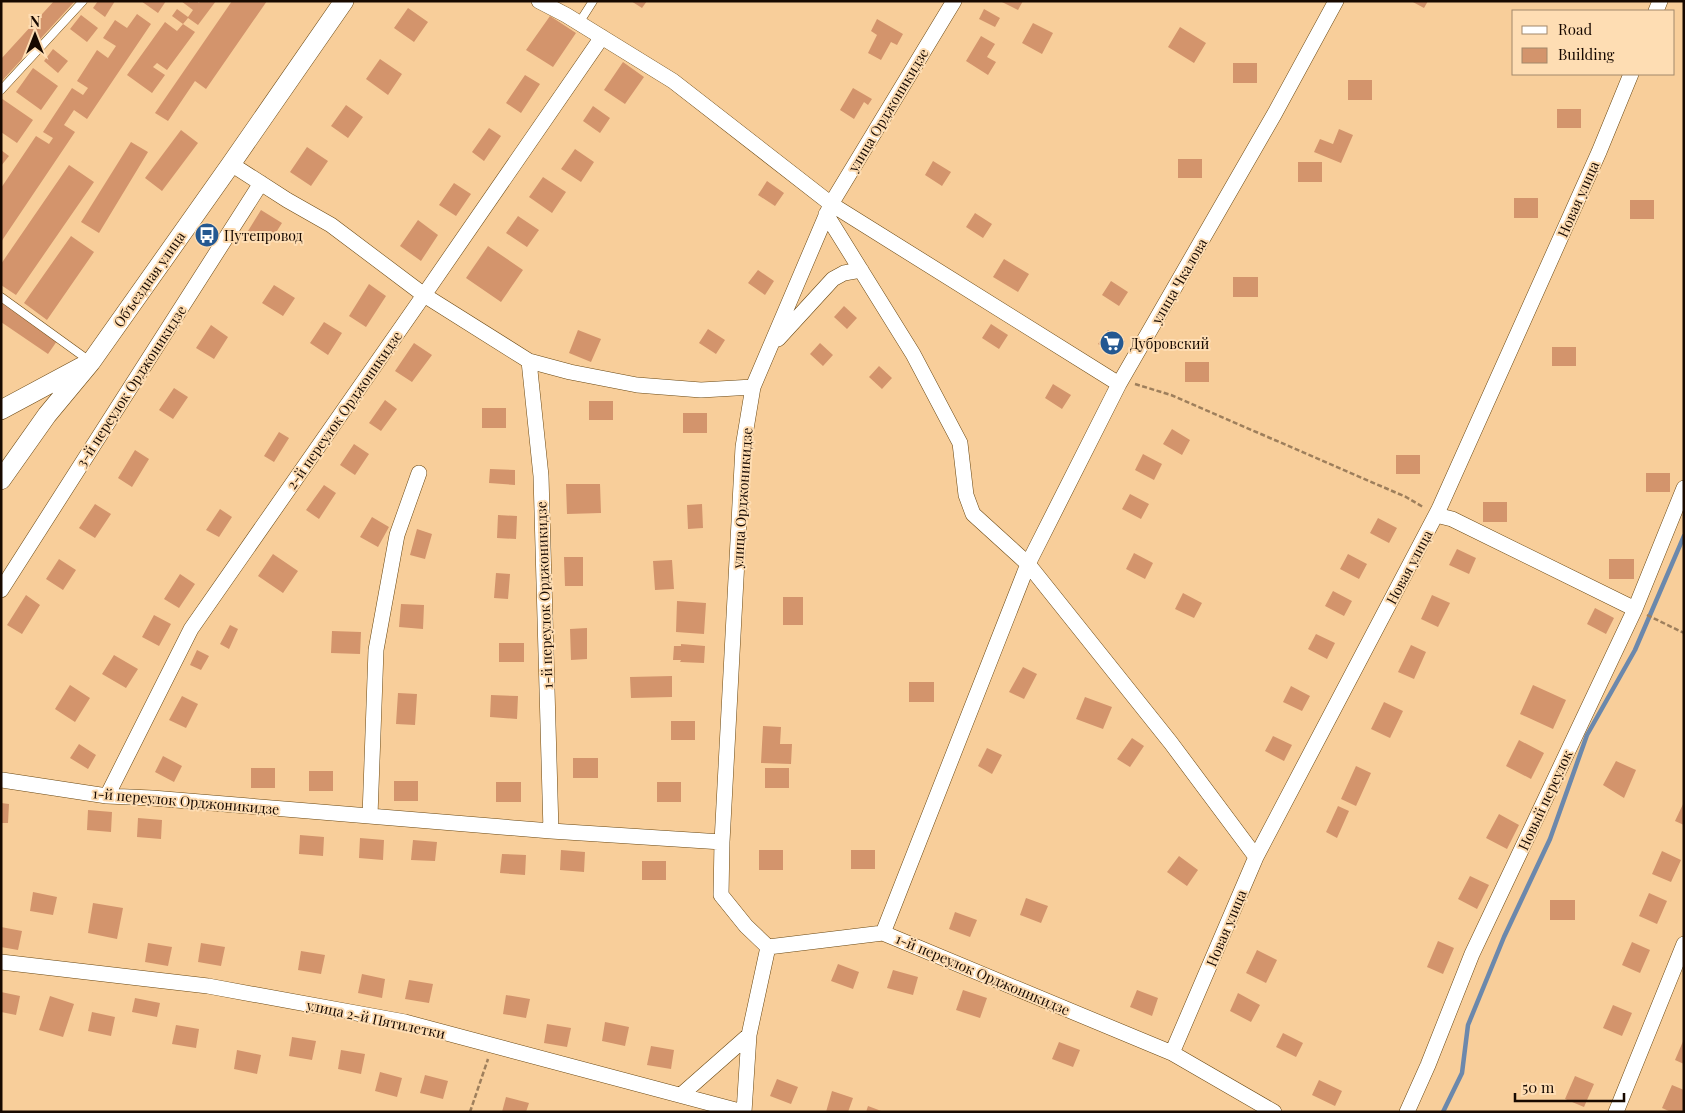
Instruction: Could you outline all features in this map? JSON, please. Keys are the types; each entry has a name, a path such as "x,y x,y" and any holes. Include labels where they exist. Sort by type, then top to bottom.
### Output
{"street":[{"name":"Объездная улица","path":"1,480 47,415 91,362 344,1"},
{"path":"539,1 579,23 673,81 828,209 1120,382"},
{"name":"улица Орджоникидзе","path":"768,947 746,926 721,895 722,842 743,447 753,387 828,209 954,1"},
{"name":"улица Чкалова","path":"883,933 1028,564 1120,382 1275,113 1336,1"},
{"name":"2-й переулок Орджоникидзе","path":"107,796 191,629 602,37"},
{"name":"Новая улица","path":"1172,1053 1256,857 1436,515 1599,152 1631,75"},
{"path":"231,164 332,225 424,295 529,361 570,372 637,385 700,390 753,387"},
{"name":"3-й переулок Орджоникидзе","path":"1,590 261,183"},
{"path":"828,209 861,270 913,354 960,443 966,495 973,514 1028,564 1171,743 1256,857"},
{"path":"770,348 833,278 844,273 861,270"},
{"name":"1-й переулок Орджоникидзе","path":"529,361 541,476 550,831"},
{"path":"1,410 91,362"},
{"path":"27,397 39,401 44,406 47,415"},
{"path":"370,816 376,650 397,535 419,473"},
{"name":"Новый переулок","path":"1407,1112 1428,1065 1472,954 1635,609 1684,488"},
{"path":"1436,515 1452,519 1635,609"},
{"name":"1-й переулок Орджоникидзе","path":"2,780 107,796 162,798 550,831 722,842"},
{"name":"1-й переулок Орджоникидзе","path":"768,947 883,933 1172,1053 1274,1112"},
{"path":"1616,1112 1684,944"},
{"path":"743,1112 749,1035 768,947"},
{"name":"улица 2-й Пятилетки","path":"1,962 208,986 405,1022 743,1112"},
{"path":"681,1095 749,1035"}],"lane":[{"path":"1,90 83,1"},
{"path":"579,23 593,1"},
{"path":"1,297 91,362"}],"path":[{"path":"1120,382 1180,399 1406,497 1436,515"},
{"path":"1652,618 1684,633"},
{"path":"470,1112 493,1045"}],"building":[{"path":"54,1 75,1 1,82 1,59"},
{"path":"98,1 115,1 105,17 93,8"},
{"path":"141,1 166,1 158,13"},
{"path":"181,1 197,1 199,3 200,1 216,1 198,25 188,18 183,24 172,16 177,9 188,17 193,10"},
{"path":"232,1 267,1 206,89 195,81 168,121 155,113"},
{"path":"631,1 647,1 642,8"},
{"path":"1000,1 1023,1 1018,10"},
{"path":"1411,1 1428,1 1424,8"},
{"path":"408,8 428,22 414,42 394,28"},
{"path":"984,9 1000,18 995,27 979,19"},
{"path":"137,14 151,24 87,119 74,110 64,125 75,132 1,242 1,188 36,136 49,144 53,138 43,132 72,88 83,95 88,88 77,81 97,50 108,58 116,46 103,38 115,20 127,28"},
{"path":"81,15 98,28 87,42 70,29"},
{"path":"550,16 576,33 553,67 526,50"},
{"path":"877,19 903,34 897,45 891,42 881,60 868,53 877,35 871,31"},
{"path":"165,22 177,31 183,24 195,32 167,70 157,63 153,67 165,75 152,93 127,75"},
{"path":"1033,23 1053,33 1042,54 1022,43"},
{"path":"1180,27 1206,43 1194,63 1168,47"},
{"path":"981,36 995,44 987,57 996,62 988,75 966,61"},
{"path":"53,49 68,61 58,73 44,61"},
{"path":"380,59 402,74 388,95 366,79"},
{"path":"623,62 644,77 625,104 604,90"},
{"path":"1233,63 1257,63 1257,83 1233,83"},
{"path":"33,68 58,86 41,110 16,92"},
{"path":"525,75 540,84 521,113 506,103"},
{"path":"1348,80 1372,80 1372,100 1348,100"},
{"path":"853,88 872,99 868,105 864,102 854,119 840,110"},
{"path":"1,98 33,120 17,143 1,132"},
{"path":"346,105 363,117 348,138 331,126"},
{"path":"593,106 610,118 600,133 583,121"},
{"path":"1557,109 1581,109 1581,128 1557,128"},
{"path":"489,128 501,136 484,161 472,152"},
{"path":"1339,129 1353,135 1341,163 1314,152 1320,139 1333,144"},
{"path":"181,130 198,143 162,191 145,178"},
{"path":"131,142 148,152 99,233 81,222"},
{"path":"307,147 328,161 311,186 290,172"},
{"path":"575,149 594,162 581,182 561,169"},
{"path":"1,150 9,156 1,166"},
{"path":"1178,159 1202,159 1202,178 1178,178"},
{"path":"933,161 951,172 942,186 925,175"},
{"path":"1298,162 1322,162 1322,182 1298,182"},
{"path":"69,165 94,182 16,295 1,285 1,264"},
{"path":"543,177 566,192 552,213 529,197"},
{"path":"767,181 784,193 775,206 758,195"},
{"path":"454,183 471,194 456,216 439,205"},
{"path":"1514,198 1538,198 1538,218 1514,218"},
{"path":"1630,200 1654,200 1654,219 1630,219"},
{"path":"261,210 282,223 268,245 248,231"},
{"path":"975,213 992,224 983,238 966,227"},
{"path":"518,216 539,230 527,247 506,233"},
{"path":"418,220 438,235 421,261 400,246"},
{"path":"71,236 94,252 47,320 24,303"},
{"path":"488,246 523,270 501,302 466,278"},
{"path":"1004,259 1029,274 1018,292 993,277"},
{"path":"758,270 774,281 765,295 748,283"},
{"path":"1233,277 1258,277 1258,297 1233,297"},
{"path":"1111,281 1128,292 1119,306 1102,295"},
{"path":"369,284 386,296 366,327 349,316"},
{"path":"274,285 295,298 283,316 262,303"},
{"path":"1,302 57,341 48,354 1,322"},
{"path":"844,306 857,318 847,329 834,317"},
{"path":"324,322 342,333 328,355 310,343"},
{"path":"991,324 1008,335 999,349 982,338"},
{"path":"211,325 228,337 214,359 196,348"},
{"path":"708,329 725,340 716,354 699,343"},
{"path":"578,330 601,339 591,362 569,353"},
{"name":"Дубровский","path":"1108,330 1125,341 1116,355 1098,344"},
{"path":"414,343 432,355 412,382 395,371"},
{"path":"820,343 833,355 823,366 810,354"},
{"path":"1552,347 1576,347 1576,366 1552,366"},
{"path":"1185,362 1209,362 1209,382 1185,382"},
{"path":"879,366 892,378 882,389 869,377"},
{"path":"1053,384 1071,395 1062,409 1045,398"},
{"path":"174,388 188,397 173,419 159,410"},
{"path":"385,400 397,409 381,431 369,423"},
{"path":"589,401 613,401 613,420 589,420"},
{"path":"482,408 506,408 506,428 482,428"},
{"path":"683,413 707,413 707,433 683,433"},
{"path":"1172,429 1190,440 1182,455 1163,444"},
{"path":"279,432 289,438 274,462 264,456"},
{"path":"354,444 369,454 355,475 340,465"},
{"path":"135,450 149,459 132,487 118,478"},
{"path":"1143,454 1162,464 1154,480 1135,470"},
{"path":"1396,455 1420,455 1420,474 1396,474"},
{"path":"490,469 515,470 515,485 489,483"},
{"path":"1646,473 1670,473 1670,492 1646,492"},
{"path":"566,484 600,484 601,513 567,514"},
{"path":"324,485 336,493 319,519 306,510"},
{"path":"1130,494 1149,504 1141,519 1122,509"},
{"path":"1483,502 1507,502 1507,522 1483,522"},
{"path":"95,504 111,514 95,538 79,528"},
{"path":"702,504 703,528 688,529 687,505"},
{"path":"220,509 232,517 219,537 206,530"},
{"path":"498,515 517,516 516,539 497,538"},
{"path":"372,517 389,527 378,547 360,537"},
{"path":"1378,518 1397,528 1389,543 1370,533"},
{"path":"417,529 432,534 425,559 410,555"},
{"path":"1457,549 1476,558 1469,574 1449,565"},
{"path":"1134,553 1153,563 1145,579 1126,569"},
{"path":"273,554 298,571 283,593 258,576"},
{"path":"1348,554 1367,564 1359,579 1340,569"},
{"path":"564,557 583,557 583,586 565,586"},
{"path":"59,559 76,570 63,590 46,579"},
{"path":"1609,559 1634,559 1634,579 1609,579"},
{"path":"672,560 674,589 655,590 653,561"},
{"path":"496,573 510,574 508,599 494,598"},
{"path":"180,574 195,584 179,608 164,599"},
{"path":"1333,591 1352,601 1344,616 1325,606"},
{"path":"1183,593 1202,603 1194,618 1175,609"},
{"path":"26,595 40,605 22,634 7,625"},
{"path":"1432,595 1450,603 1438,627 1421,619"},
{"path":"783,597 803,597 803,625 783,625"},
{"path":"677,601 706,603 704,634 676,632"},
{"path":"401,604 424,605 423,629 399,627"},
{"path":"1595,608 1614,618 1606,634 1587,624"},
{"path":"154,615 171,624 159,646 142,637"},
{"path":"230,625 238,629 229,649 220,644"},
{"path":"587,628 587,659 571,660 570,629"},
{"path":"332,631 361,632 360,654 331,653"},
{"path":"1316,634 1335,643 1327,659 1308,649"},
{"path":"499,643 524,643 524,662 499,662"},
{"path":"681,644 705,646 704,663 673,660 674,646 681,646"},
{"path":"1411,645 1426,652 1414,679 1398,672"},
{"path":"197,650 209,656 201,670 190,665"},
{"path":"114,655 138,669 126,688 102,674"},
{"path":"1023,667 1037,674 1024,699 1009,692"},
{"path":"672,676 672,697 631,698 630,677"},
{"path":"909,682 934,682 934,702 909,702"},
{"path":"70,685 90,698 75,722 55,709"},
{"path":"1533,685 1566,700 1553,729 1520,714"},
{"path":"1291,686 1310,696 1302,711 1283,702"},
{"path":"398,693 417,694 415,725 396,724"},
{"path":"491,695 518,696 517,719 490,717"},
{"path":"182,696 198,704 186,728 169,720"},
{"path":"1085,697 1112,707 1103,729 1076,719"},
{"path":"1384,702 1403,711 1390,738 1371,729"},
{"path":"671,721 695,721 695,740 671,740"},
{"path":"763,726 781,727 780,744 792,744 791,764 761,763"},
{"path":"1273,736 1292,745 1284,761 1265,751"},
{"path":"1132,738 1144,746 1130,767 1117,759"},
{"path":"1519,740 1544,753 1531,779 1506,766"},
{"path":"79,744 96,755 88,769 70,758"},
{"path":"987,748 1002,755 992,774 978,766"},
{"path":"163,756 182,766 174,782 155,772"},
{"path":"573,758 598,758 598,778 573,778"},
{"path":"1616,761 1636,770 1624,798 1603,785"},
{"path":"1356,766 1371,773 1356,806 1341,799"},
{"path":"251,768 275,768 275,788 251,788"},
{"path":"765,768 789,768 789,788 765,788"},
{"path":"309,771 333,771 333,791 309,791"},
{"path":"394,781 418,781 418,801 394,801"},
{"path":"496,782 521,782 521,802 496,802"},
{"path":"657,782 681,782 681,802 657,802"},
{"path":"1684,802 1684,825 1675,821"},
{"path":"1,803 9,804 8,823 1,823"},
{"path":"1338,806 1349,811 1337,838 1326,832"},
{"path":"88,810 112,812 111,832 87,830"},
{"path":"1499,814 1519,825 1507,849 1486,838"},
{"path":"138,818 162,820 161,839 137,837"},
{"path":"300,835 324,837 323,856 299,854"},
{"path":"360,838 384,840 383,860 359,858"},
{"path":"413,840 437,842 435,861 411,860"},
{"path":"561,850 585,852 584,872 560,870"},
{"path":"759,850 783,850 783,870 759,870"},
{"path":"851,850 875,850 875,869 851,869"},
{"path":"1662,851 1681,860 1671,882 1652,874"},
{"path":"502,854 526,855 525,875 500,873"},
{"path":"1179,856 1198,870 1187,886 1167,872"},
{"path":"642,861 666,861 666,880 642,880"},
{"path":"1470,876 1489,885 1477,909 1458,899"},
{"path":"33,892 57,897 53,915 30,911"},
{"path":"1649,893 1667,901 1657,924 1639,916"},
{"path":"1026,898 1048,906 1041,923 1020,915"},
{"path":"1550,900 1575,900 1575,920 1550,920"},
{"path":"93,903 123,908 117,939 88,933"},
{"path":"955,912 977,920 970,937 949,929"},
{"path":"1,927 22,931 18,950 1,947"},
{"path":"1438,941 1454,948 1443,974 1427,967"},
{"path":"1632,942 1650,950 1640,973 1622,965"},
{"path":"148,943 172,947 168,966 145,962"},
{"path":"201,943 225,947 221,966 198,962"},
{"path":"1257,950 1277,960 1266,983 1246,973"},
{"path":"301,951 325,955 321,974 298,970"},
{"path":"838,964 859,972 853,989 831,981"},
{"path":"893,970 918,977 913,995 887,988"},
{"path":"362,974 385,979 382,998 358,993"},
{"path":"409,980 433,984 429,1003 405,999"},
{"path":"963,990 987,998 980,1018 956,1010"},
{"path":"1137,990 1158,998 1152,1016 1130,1007"},
{"path":"1,992 20,996 16,1015 1,1012"},
{"path":"1238,993 1260,1005 1251,1022 1230,1011"},
{"path":"506,995 530,999 526,1018 503,1014"},
{"path":"50,996 74,1004 63,1037 39,1030"},
{"path":"135,998 160,1003 157,1017 132,1012"},
{"path":"1613,1005 1632,1013 1622,1036 1603,1028"},
{"path":"92,1012 115,1017 111,1036 88,1031"},
{"path":"605,1022 629,1027 625,1046 602,1041"},
{"path":"547,1024 571,1028 567,1047 544,1043"},
{"path":"176,1025 199,1029 196,1048 172,1044"},
{"path":"1283,1033 1303,1043 1296,1057 1276,1047"},
{"path":"292,1037 316,1041 312,1060 289,1056"},
{"path":"1684,1039 1684,1064 1675,1060"},
{"path":"1059,1042 1080,1050 1073,1067 1052,1059"},
{"path":"651,1046 674,1050 671,1069 647,1065"},
{"path":"237,1050 261,1055 257,1074 234,1069"},
{"path":"341,1050 365,1054 361,1074 338,1069"},
{"path":"380,1072 402,1078 397,1097 375,1091"},
{"path":"425,1075 448,1081 443,1099 420,1093"},
{"path":"1575,1076 1594,1084 1584,1107 1565,1099"},
{"path":"777,1079 798,1087 791,1104 770,1096"},
{"path":"1319,1080 1342,1091 1335,1106 1312,1095"},
{"path":"1672,1085 1684,1090 1683,1112 1671,1112 1662,1108"},
{"path":"832,1091 853,1098 848,1112 826,1112"},
{"path":"506,1097 529,1103 526,1112 502,1112"},
{"path":"868,1106 884,1112 866,1112"}],"waterway":[{"path":"1443,1112 1462,1073 1468,1025 1504,937 1550,839 1587,735 1635,650 1684,536"}],"place":[{"name":"Путепровод","path":"207,235"},
{"name":"Дубровский","path":"1112,343"}]}
